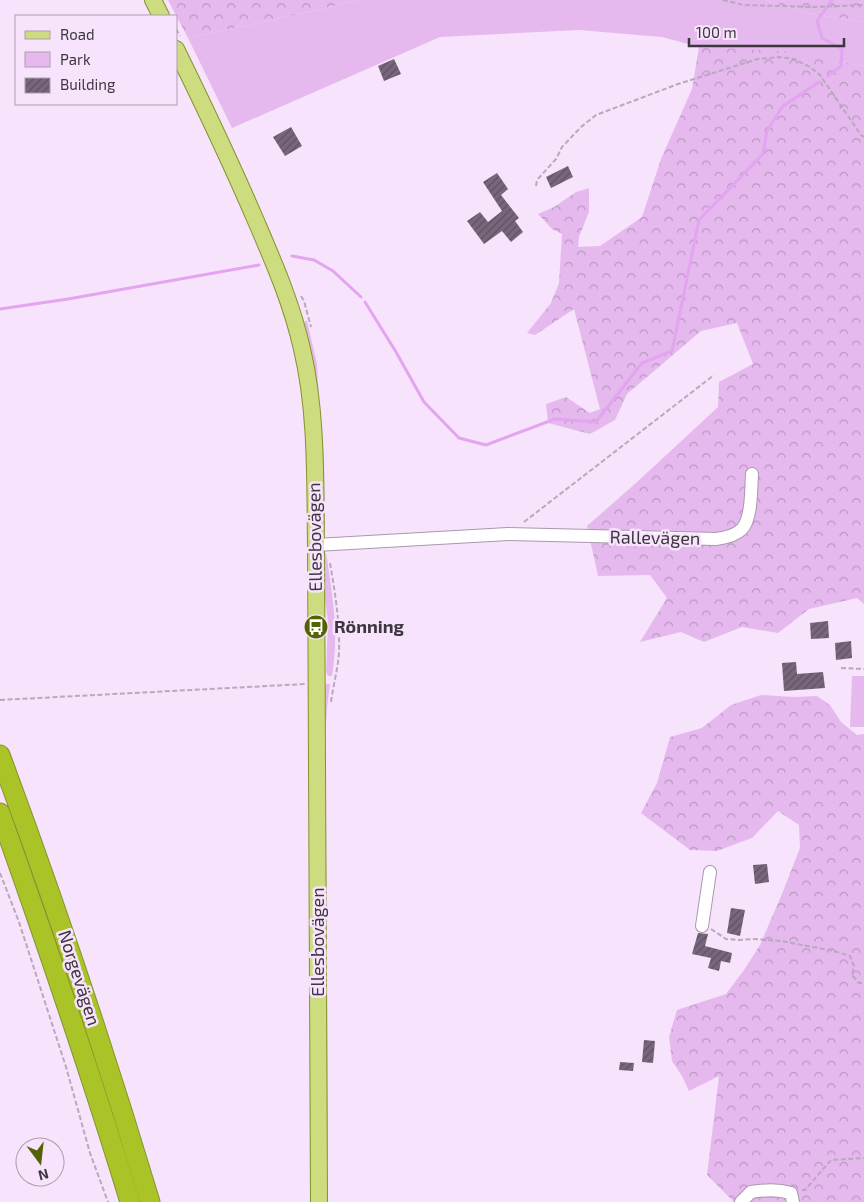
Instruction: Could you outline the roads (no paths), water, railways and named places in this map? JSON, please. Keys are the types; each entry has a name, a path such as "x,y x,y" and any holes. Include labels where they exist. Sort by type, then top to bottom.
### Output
{"highway":[{"name":"Norgevägen","path":"0,756 68,945 150,1202"},
{"name":"Norgevägen","path":"0,813 49,951 111,1138 130,1202"}],"main road":[{"path":"154,0 161,15"},
{"name":"Ellesbovägen","path":"178,53 246,198 286,293 302,350 308,383 312,417 316,545 320,1202"}],"lane":[{"name":"Rallevägen","path":"316,545 508,534 716,539 727,537 742,530 748,518 752,474"},
{"path":"702,926 710,872"},
{"path":"741,1202 750,1192 770,1190 782,1191 792,1198"}],"waterway":[{"path":"828,76 841,66 842,49 822,38 817,21 832,0"},
{"path":"365,302 424,402 459,438 486,445 555,419 596,422 642,363 672,351 699,220 763,154 767,131 782,107 819,82"},
{"path":"292,256 314,260 333,271 361,297"},
{"path":"0,309 68,299 259,265"}],"place":[{"name":"Rönning","path":"316,627"}]}
